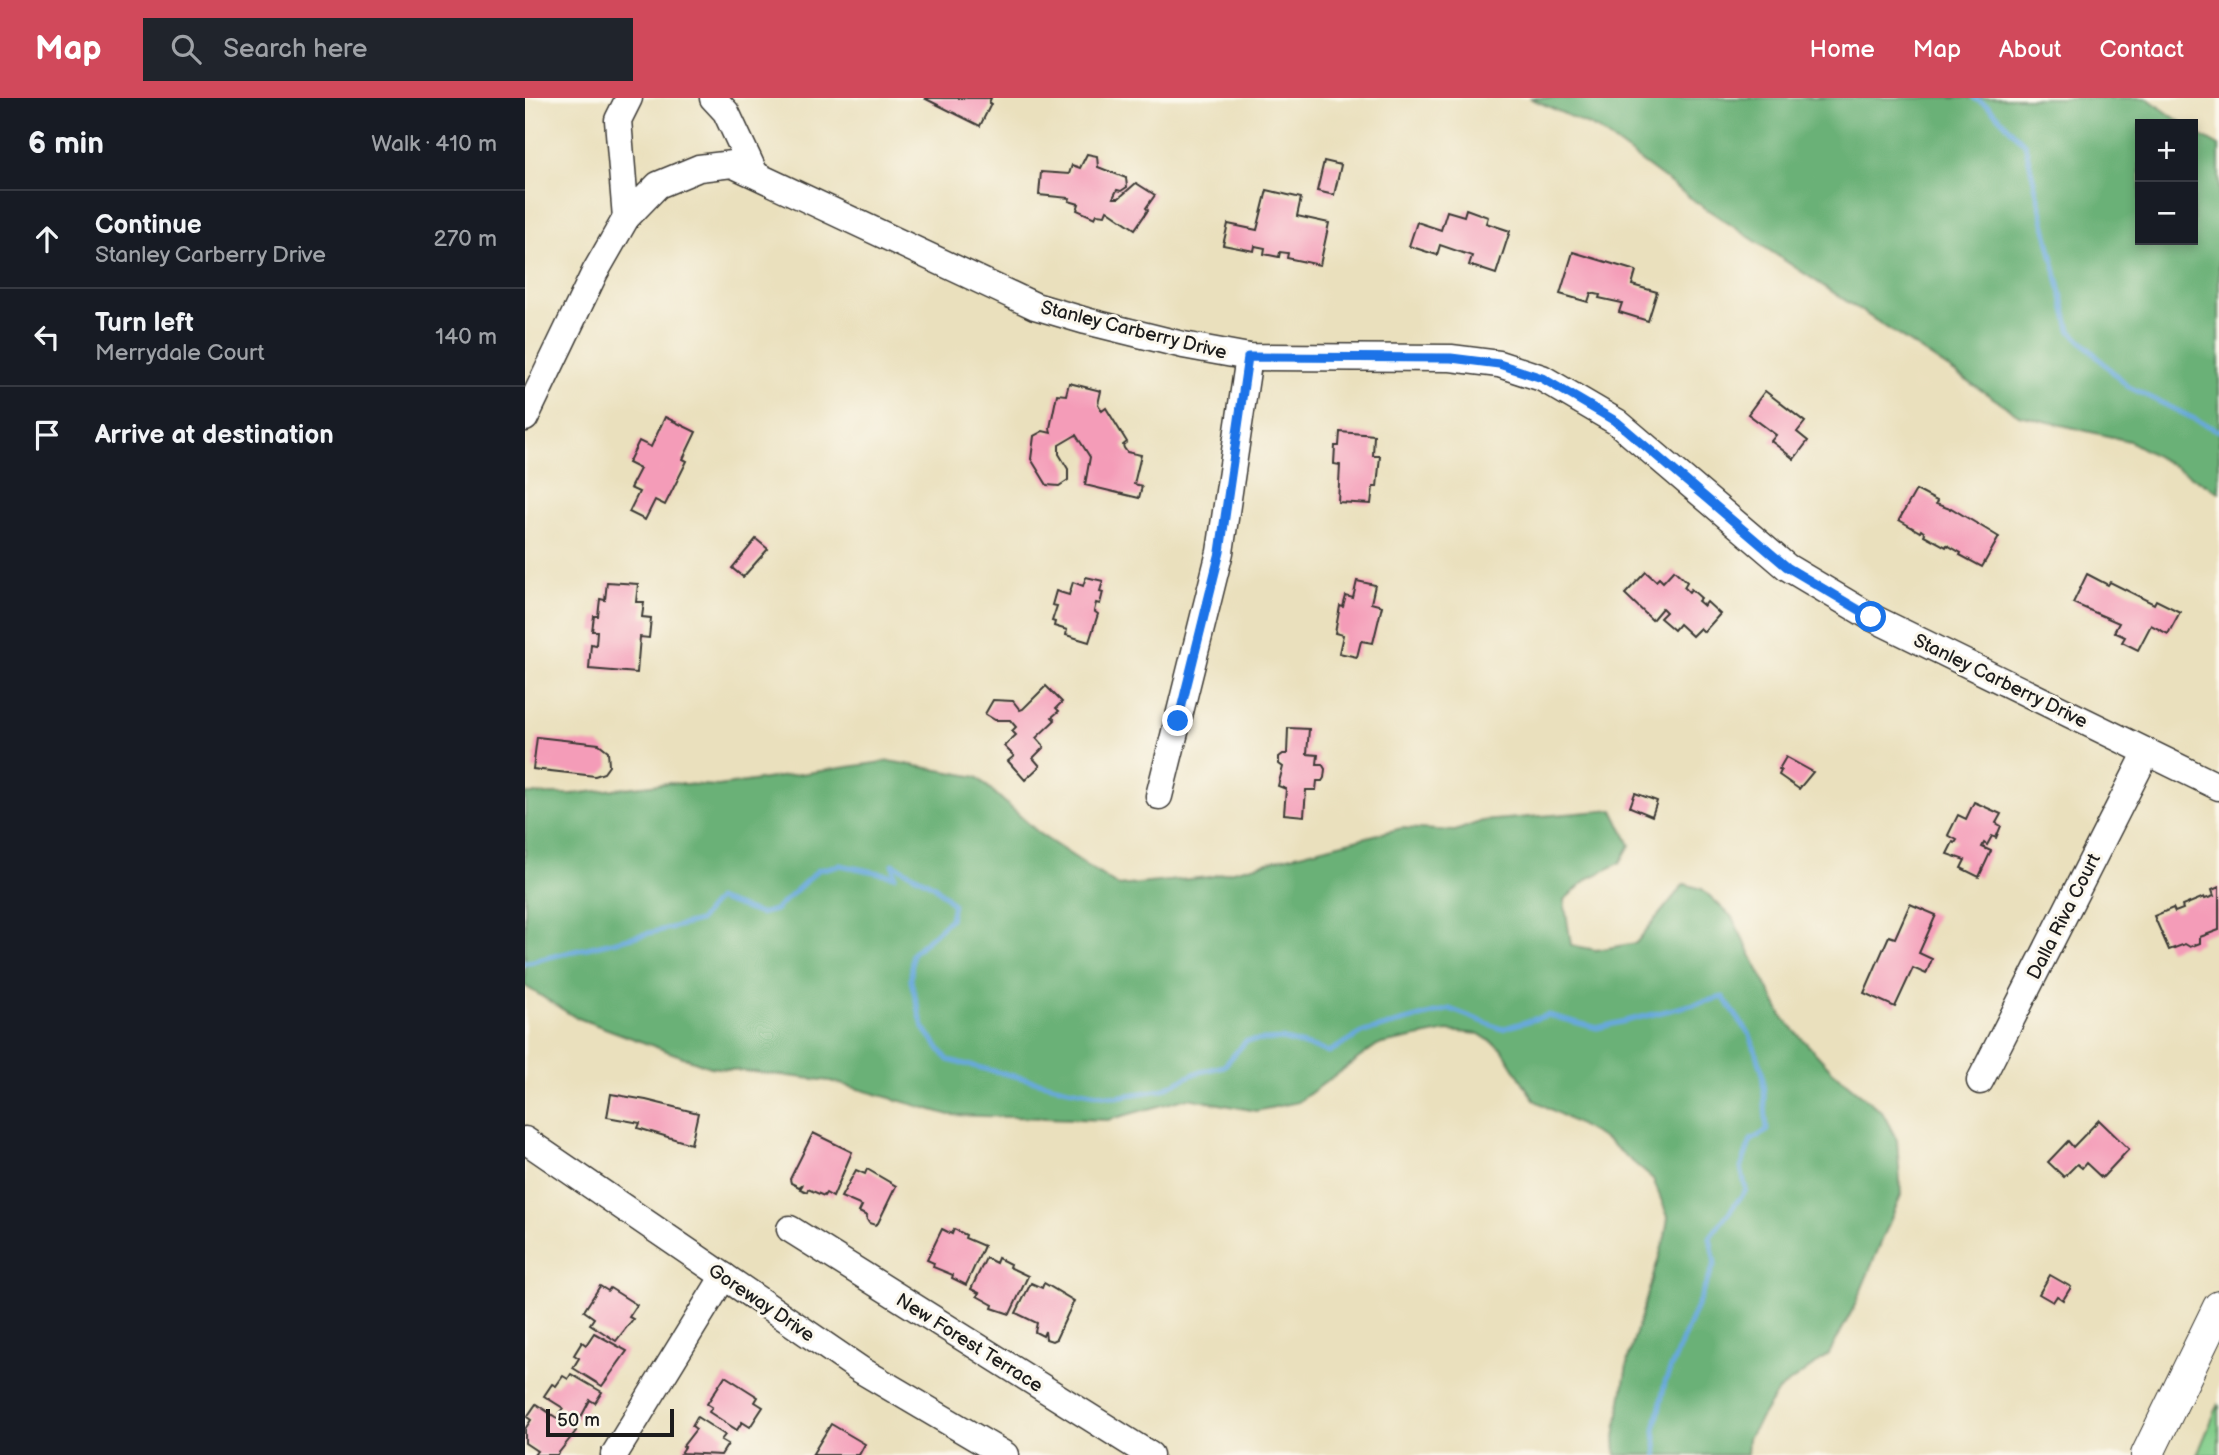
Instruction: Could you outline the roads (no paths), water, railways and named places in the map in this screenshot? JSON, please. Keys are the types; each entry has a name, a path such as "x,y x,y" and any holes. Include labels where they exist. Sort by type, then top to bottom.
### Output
{"main road":[{"path":"2147,1455 2219,1307"}],"street":[{"path":"626,218 618,120 629,98"},
{"path":"713,98 726,113 755,174"},
{"name":"Stanley Carberry Drive","path":"525,418 595,272 626,218 658,185 699,168 732,164 1035,306 1086,321 1183,345 1248,357 1451,358 1499,364 1542,378 1617,422 1787,567 1871,617 2219,787"},
{"path":"1159,796 1220,552 1248,357"},
{"name":"Dalla Riva Court","path":"1980,1081 2147,752"},
{"name":"Goreway Drive","path":"525,1140 861,1370 1005,1455"},
{"name":"New Forest Terrace","path":"790,1229 1150,1455"},
{"path":"614,1455 724,1276"}],"waterway":[{"path":"1974,98 1988,106 2025,144 2070,330 2127,386 2219,431"},
{"path":"525,963 699,921 717,899 760,914 775,910 818,870 840,865 895,876 893,864 935,886 953,904 950,919 912,954 911,981 923,1027 948,1060 1068,1089 1115,1097 1161,1090 1196,1073 1224,1066 1246,1041 1282,1039 1329,1052 1364,1032 1450,1009 1502,1029 1548,1015 1597,1028 1723,997 1750,1035 1762,1070 1767,1131 1751,1140 1741,1168 1746,1190 1710,1237 1715,1263 1665,1382 1655,1430 1657,1455"}]}
